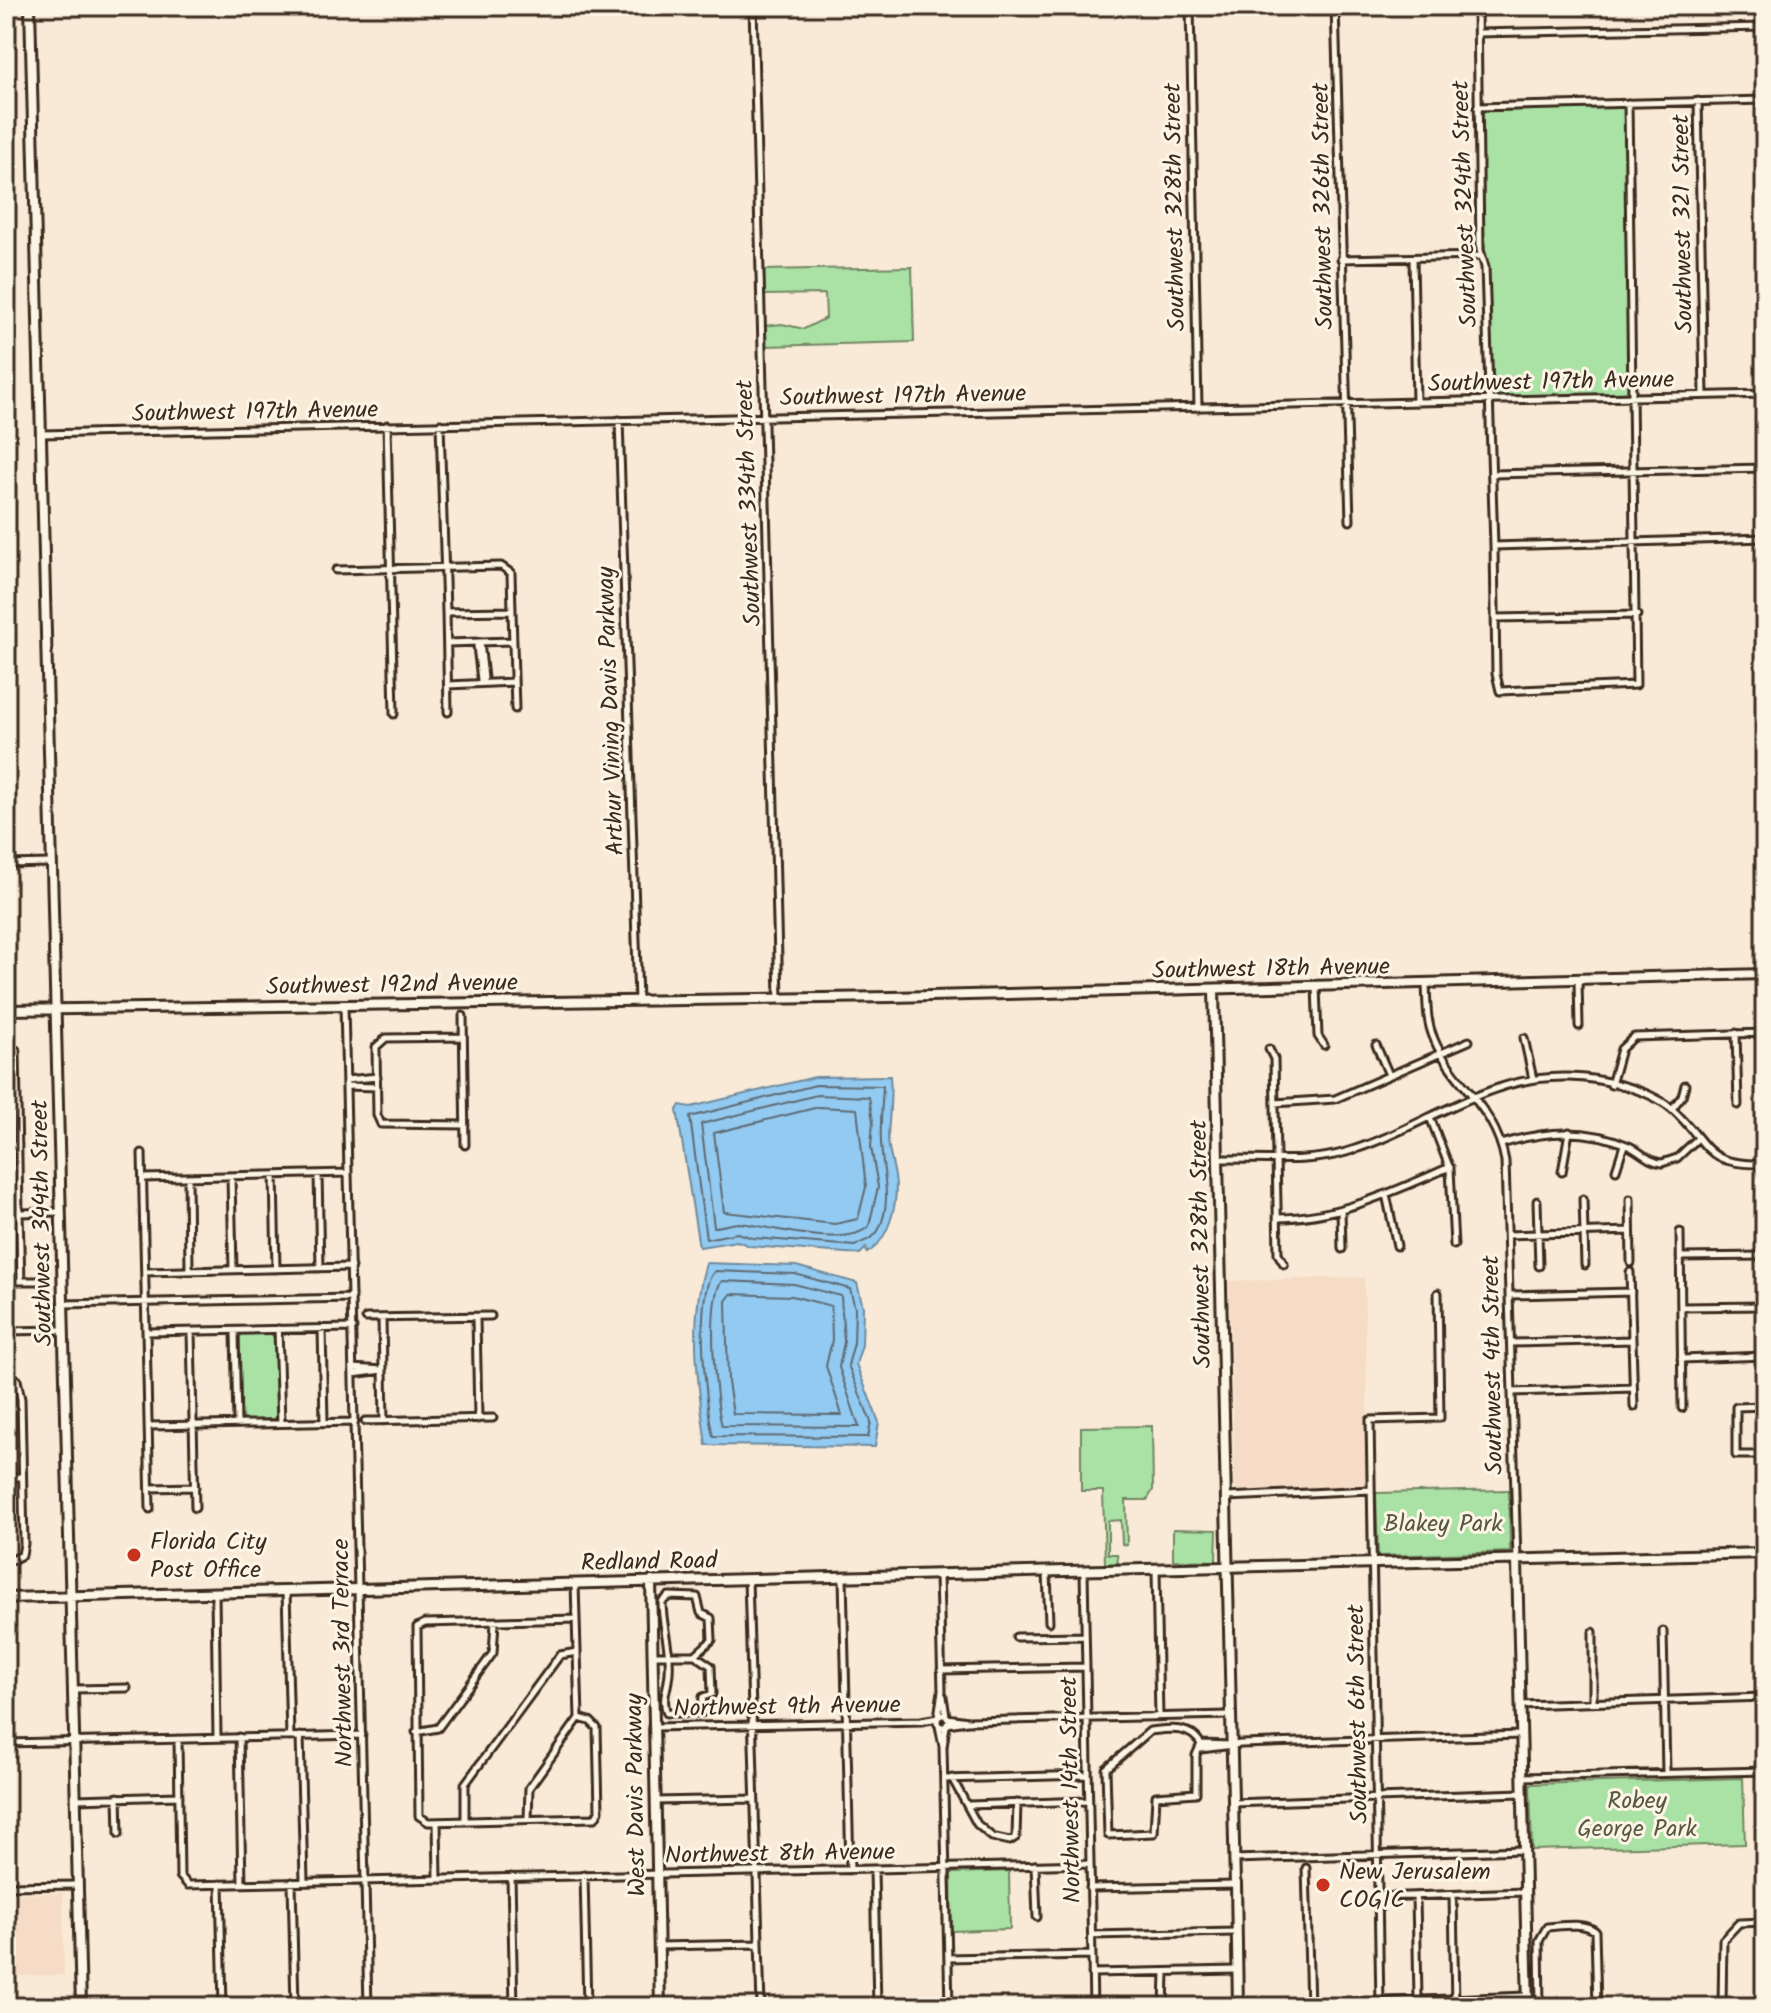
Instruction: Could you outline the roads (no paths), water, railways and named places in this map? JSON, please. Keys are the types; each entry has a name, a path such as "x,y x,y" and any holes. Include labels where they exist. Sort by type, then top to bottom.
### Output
{"street":[{"name":"Southwest 344th Street","path":"30,6 81,2007"},
{"name":"Southwest 334th Street","path":"753,6 779,999"},
{"name":"Southwest 328th Street","path":"1190,6 1198,408"},
{"name":"Southwest 326th Street","path":"1335,6 1350,521"},
{"name":"Southwest 324th Street","path":"1477,6 1477,107 1492,474 1496,674 1500,691 1633,686 1638,679 1637,615"},
{"path":"1478,33 1765,27"},
{"path":"1477,107 1765,100"},
{"name":"Southwest 321 Street","path":"1698,101 1704,395"},
{"path":"1496,618 1637,615 1628,103"},
{"path":"1341,259 1482,256"},
{"path":"1413,258 1416,402"},
{"name":"Southwest 197th Avenue","path":"42,434 1765,394"},
{"name":"Arthur Vining Davis Parkway","path":"619,420 638,1001"},
{"path":"440,424 448,712"},
{"path":"387,425 394,714"},
{"path":"1492,474 1765,468"},
{"path":"1494,546 1765,538"},
{"path":"336,570 507,568 511,573 515,709"},
{"path":"446,612 512,611"},
{"path":"447,643 512,641"},
{"path":"480,643 484,678 481,682"},
{"path":"448,685 514,682"},
{"path":"6,864 51,863"},
{"name":"Southwest 18th Avenue","path":"779,999 1765,974"},
{"path":"1578,980 1579,1026"},
{"name":"Southwest 4th Street","path":"1426,984 1428,1020 1441,1053 1476,1096 1501,1144 1506,1176 1528,2007"},
{"path":"1316,987 1318,1036 1324,1045"},
{"name":"Southwest 328th Street","path":"1214,990 1236,1948 1241,2007"},
{"name":"Southwest 192nd Avenue","path":"6,1010 779,999"},
{"path":"344,1005 346,1083"},
{"path":"463,1016 465,1145"},
{"path":"1736,1033 1738,1105"},
{"path":"1611,1085 1621,1049 1628,1040 1641,1036 1765,1033"},
{"path":"463,1037 381,1040 376,1047 377,1115 386,1126 465,1125"},
{"path":"1524,1038 1533,1079"},
{"path":"1275,1103 1329,1100 1469,1041"},
{"path":"1376,1045 1389,1075"},
{"path":"1269,1049 1274,1059 1278,1254 1284,1264"},
{"path":"6,1050 16,1050 21,1281"},
{"path":"346,1083 364,1077 377,1077"},
{"path":"364,1077 364,1088"},
{"path":"1218,1159 1347,1152 1476,1096 1533,1079 1578,1078 1650,1096 1672,1109 1711,1154 1730,1163 1765,1164"},
{"path":"346,1083 364,1088 377,1087"},
{"name":"Northwest 3rd Terrace","path":"346,1083 368,2007"},
{"path":"1672,1109 1682,1096 1685,1085"},
{"path":"6,1098 17,1098"},
{"path":"1430,1117 1450,1167 1454,1245"},
{"path":"1501,1144 1536,1134 1569,1132 1624,1145 1662,1163 1677,1158 1697,1139"},
{"path":"1562,1172 1569,1132"},
{"path":"6,1146 18,1145"},
{"path":"1616,1170 1624,1145"},
{"path":"142,1153 150,1509"},
{"path":"1277,1218 1311,1217 1341,1209 1450,1167"},
{"path":"143,1178 348,1173"},
{"path":"318,1174 320,1268"},
{"path":"274,1175 276,1269"},
{"path":"231,1176 233,1270"},
{"path":"188,1177 189,1271"},
{"path":"1386,1194 1397,1246"},
{"path":"1583,1199 1585,1265"},
{"path":"1630,1199 1631,1263"},
{"path":"1537,1201 1539,1266"},
{"path":"1341,1209 1342,1249"},
{"path":"6,1210 18,1213"},
{"path":"6,1216 60,1212"},
{"path":"1508,1235 1630,1231"},
{"path":"1680,1232 1682,1408"},
{"path":"1680,1257 1765,1256"},
{"path":"145,1272 351,1267"},
{"path":"1630,1272 1634,1407"},
{"path":"6,1281 44,1281"},
{"path":"1510,1295 1631,1292"},
{"name":"Southwest 6th Street","path":"1380,2004 1370,1420 1440,1418 1438,1293"},
{"path":"63,1304 352,1298"},
{"path":"1681,1307 1765,1306"},
{"path":"366,1318 491,1316"},
{"path":"476,1317 478,1419"},
{"path":"382,1318 384,1421"},
{"path":"146,1332 353,1328"},
{"path":"278,1329 281,1423"},
{"path":"322,1329 324,1422"},
{"path":"6,1331 63,1330"},
{"path":"235,1331 237,1424"},
{"path":"191,1332 195,1508"},
{"path":"1511,1343 1632,1340"},
{"path":"1681,1359 1765,1356"},
{"path":"6,1370 17,1380 21,1399 22,1555 6,1563"},
{"path":"353,1371 383,1370"},
{"path":"1512,1392 1633,1388"},
{"path":"1765,1406 1736,1407 1736,1455 1765,1455"},
{"path":"365,1421 493,1418"},
{"path":"149,1426 355,1422"},
{"path":"6,1477 20,1477"},
{"path":"150,1488 195,1487"},
{"path":"1226,1497 1371,1490"},
{"name":"Redland Road","path":"6,1598 1228,1570 1765,1553"},
{"path":"1156,1571 1159,1717"},
{"name":"Northwest 14th Street","path":"1084,1572 1093,2007"},
{"path":"1047,1573 1049,1622"},
{"path":"939,1575 949,2007"},
{"path":"843,1577 850,1870"},
{"path":"748,1579 761,2007"},
{"name":"West Davis Parkway","path":"651,1581 660,2007"},
{"path":"528,1819 529,1788 579,1718 575,1583"},
{"path":"286,1591 290,1737"},
{"path":"215,1593 217,1738"},
{"path":"652,1655 667,1655 695,1655 711,1666 713,1691 703,1697 701,1713 670,1714 664,1708 667,1655 662,1602 674,1595 697,1597 701,1613 711,1618 710,1643 695,1655"},
{"path":"576,1619 425,1623 417,1627 416,1732 421,1818 437,1822 595,1818 599,1811 597,1728 593,1722 579,1718"},
{"path":"416,1732 438,1728 493,1653 495,1622"},
{"path":"1663,1631 1666,1772"},
{"path":"1593,1632 1593,1703"},
{"path":"1016,1637 1085,1636"},
{"path":"465,1821 464,1791 468,1779 560,1655 577,1652"},
{"path":"941,1670 1085,1667"},
{"path":"74,1689 127,1688"},
{"path":"1520,1705 1765,1697"},
{"name":"Northwest 9th Avenue","path":"654,1727 1231,1715"},
{"path":"1150,1731 1191,1731 1201,1746 1196,1755 1196,1793 1156,1796 1154,1833 1108,1835 1106,1769 1150,1731"},
{"path":"6,1743 362,1735"},
{"path":"1201,1746 1521,1735"},
{"path":"300,1736 304,1881"},
{"path":"239,1737 242,1883"},
{"path":"76,1799 179,1796 178,1739"},
{"path":"1522,1777 1765,1771"},
{"path":"944,1779 1087,1775"},
{"path":"952,1778 956,1790 986,1833 1010,1841 1016,1837 1017,1803"},
{"path":"1233,1803 1522,1793"},
{"name":"Northwest 8th Avenue","path":"179,1796 180,1876 184,1883 1090,1864"},
{"path":"118,1797 119,1834"},
{"path":"655,1801 753,1799"},
{"path":"969,1805 1088,1801"},
{"path":"437,1822 438,1878"},
{"path":"1234,1859 1524,1850"},
{"path":"1035,1865 1037,1917"},
{"path":"1306,1868 1310,2006"},
{"path":"874,1870 877,2007"},
{"path":"584,1875 587,2007"},
{"path":"511,1877 514,2007"},
{"path":"292,1882 295,2007"},
{"path":"220,1884 223,2007"},
{"path":"6,1886 79,1885"},
{"path":"1090,1888 1235,1885"},
{"path":"1378,1897 1525,1892"},
{"path":"1453,1895 1455,2007"},
{"path":"1416,1896 1418,1998"},
{"path":"1722,2007 1721,1951 1729,1931 1739,1923 1765,1922"},
{"path":"1540,2007 1541,1932 1547,1927 1590,1927 1596,1934 1597,2007"},
{"path":"1092,1935 1236,1932"},
{"path":"659,1946 759,1944"},
{"path":"948,1958 1092,1955"},
{"path":"1092,1973 1237,1970"},
{"path":"1164,2007 1165,1972"},
{"path":"1527,1976 1540,1975"},
{"path":"1241,2007 1527,1996"}],"water":[{"path":"890,1076 888,1137 896,1196 889,1224 874,1248 867,1253 866,1248 860,1254 750,1246 737,1241 699,1247 677,1110 680,1105 691,1107 815,1077"},
{"path":"706,1263 796,1266 857,1283 863,1307 862,1345 856,1364 879,1422 875,1447 706,1445 696,1331"}],"place":[{"name":"Florida City Post Office","path":"134,1555"},
{"name":"New Jerusalem COGIC","path":"1323,1885"}],"park label":[{"name":"Blakey Park","path":"1443,1523"},
{"name":"Robey George Park","path":"1637,1814"}]}
